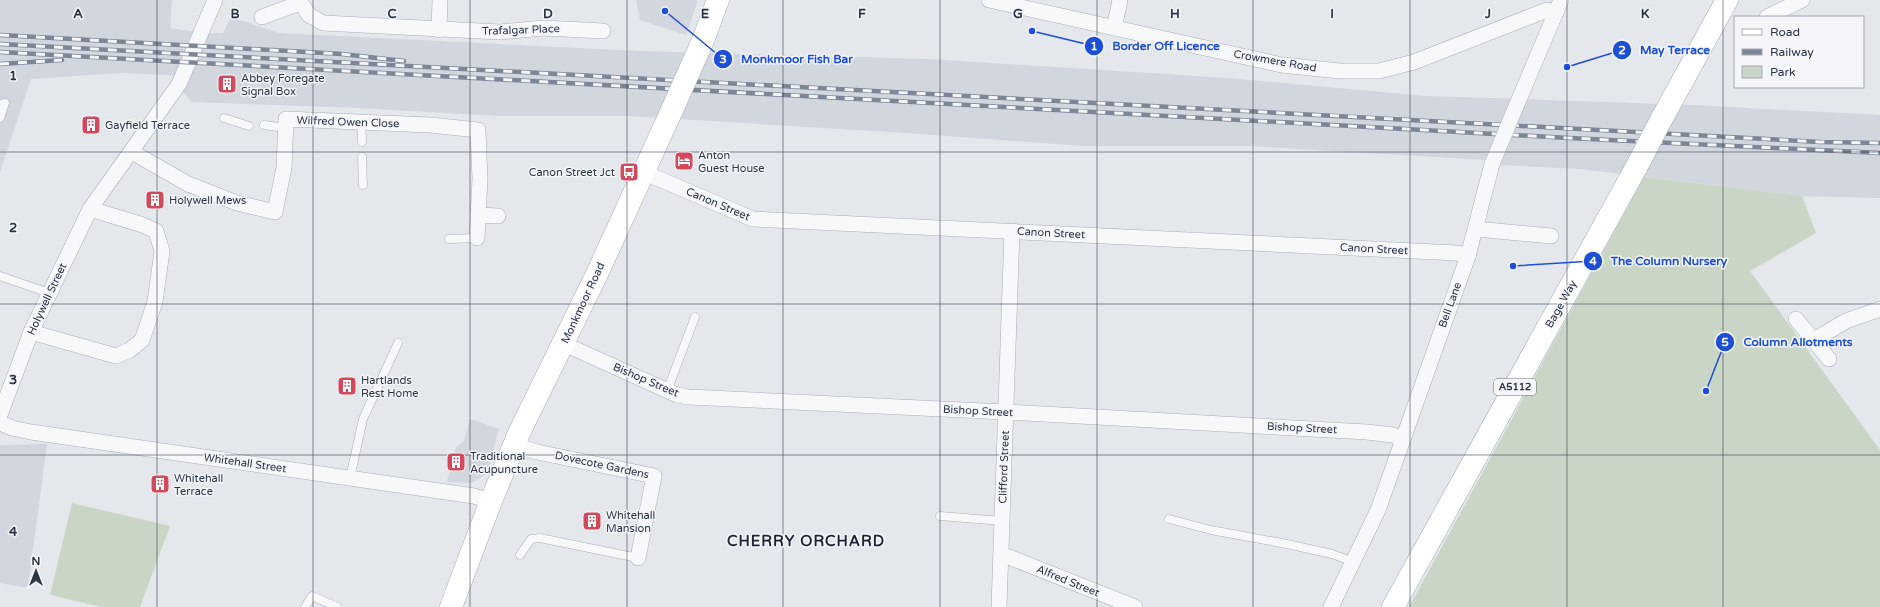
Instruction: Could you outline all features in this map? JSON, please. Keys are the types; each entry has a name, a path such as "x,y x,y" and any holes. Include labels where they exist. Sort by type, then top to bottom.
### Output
{"main road":[{"name":"Monkmoor Road","path":"451,607 491,501 515,445 564,344 672,110 704,38 718,0"},
{"name":"Bage Way","path":"1393,607 1727,0"}],"street":[{"name":"Holywell Street","path":"0,415 31,332 90,209 179,84 216,0"},
{"path":"439,30 440,0"},
{"name":"Crowmere Road","path":"989,0 1282,65 1339,71 1379,71 1414,62 1559,6"},
{"path":"1114,28 1120,0"},
{"path":"1769,16 1802,0"},
{"name":"Trafalgar Place","path":"262,17 300,1 309,16 323,23 500,32 543,28 603,31"},
{"name":"Bell Lane","path":"1331,607 1378,510 1468,256 1492,164 1559,6"},
{"name":"Wilfred Owen Close","path":"132,152 188,184 237,203 275,212 284,168 286,119 430,125 478,130 480,179 477,238"},
{"name":"Canon Street","path":"643,172 753,219 1457,253 1468,256"},
{"path":"31,332 116,356 130,350 142,340 155,302 161,268 162,251 156,231 143,225 90,209"},
{"path":"478,215 498,216"},
{"path":"1476,229 1551,236"},
{"name":"Clifford Street","path":"999,607 1002,556 1005,412 1012,231"},
{"path":"1814,340 1846,321 1880,309"},
{"path":"1796,319 1830,358"},
{"name":"Bishop Street","path":"564,344 668,391 688,397 1005,412 1367,432 1392,435 1403,439"},
{"name":"Whitehall Street","path":"0,423 12,428 31,432 474,496 491,501"},
{"name":"Dovecote Gardens","path":"515,445 537,452 654,476 638,558"},
{"name":"Alfred Street","path":"1002,556 1009,557 1135,607"}],"lane":[{"path":"0,104 5,104 0,118"},
{"path":"224,118 249,126"},
{"path":"361,122 362,142"},
{"path":"264,126 285,128"},
{"path":"362,157 363,185"},
{"path":"449,239 477,238"},
{"path":"0,276 49,293"},
{"path":"668,391 695,317"},
{"path":"350,478 363,419 398,343"},
{"path":"940,516 1002,521"},
{"path":"1170,519 1211,530 1332,554 1354,562"},
{"path":"520,555 531,539 540,538 638,558"},
{"path":"305,607 312,596 337,607"}],"shaded area":[{"path":"0,0 172,0 170,28 204,33 223,33 231,17 279,33 638,51 928,59 1228,78 1426,96 1693,105 1880,115 1880,198 1802,196 1580,169 1501,165 1486,160 1249,146 1083,146 906,133 627,116 498,116 358,108 192,102 182,91 186,76 123,73 31,79 0,172"},
{"path":"636,0 698,1 686,35 640,20"},
{"path":"470,419 499,429 487,474 471,483 447,482 456,447 464,441"},
{"path":"47,444 28,588 0,583 0,445"}],"green space":[{"path":"1644,177 1802,196 1816,233 1750,271 1880,450 1880,607 1409,607"},
{"path":"72,503 170,526 140,607 102,607 50,595"}],"railway":[{"path":"0,35 342,54 404,61"},
{"path":"0,44 1820,142 1880,143"},
{"path":"0,52 1569,138 1880,153"},
{"path":"0,64 62,60"}],"place":[{"name":"Monkmoor Fish Bar","path":"665,11"},
{"name":"Border Off Licence","path":"1032,31"},
{"name":"May Terrace","path":"1567,67"},
{"name":"Abbey Foregate Signal Box","path":"227,84"},
{"name":"Gayfield Terrace","path":"91,125"},
{"name":"Anton Guest House","path":"684,161"},
{"name":"Canon Street Jct","path":"629,172"},
{"name":"Holywell Mews","path":"155,200"},
{"name":"The Column Nursery","path":"1513,266"},
{"name":"Hartlands Rest Home","path":"347,386"},
{"name":"Column Allotments","path":"1706,391"},
{"name":"Traditional Acupuncture","path":"456,462"},
{"name":"Whitehall Terrace","path":"160,484"},
{"name":"Whitehall Mansion","path":"592,521"}],"district":[{"name":"CHERRY ORCHARD","path":"806,541"}]}
